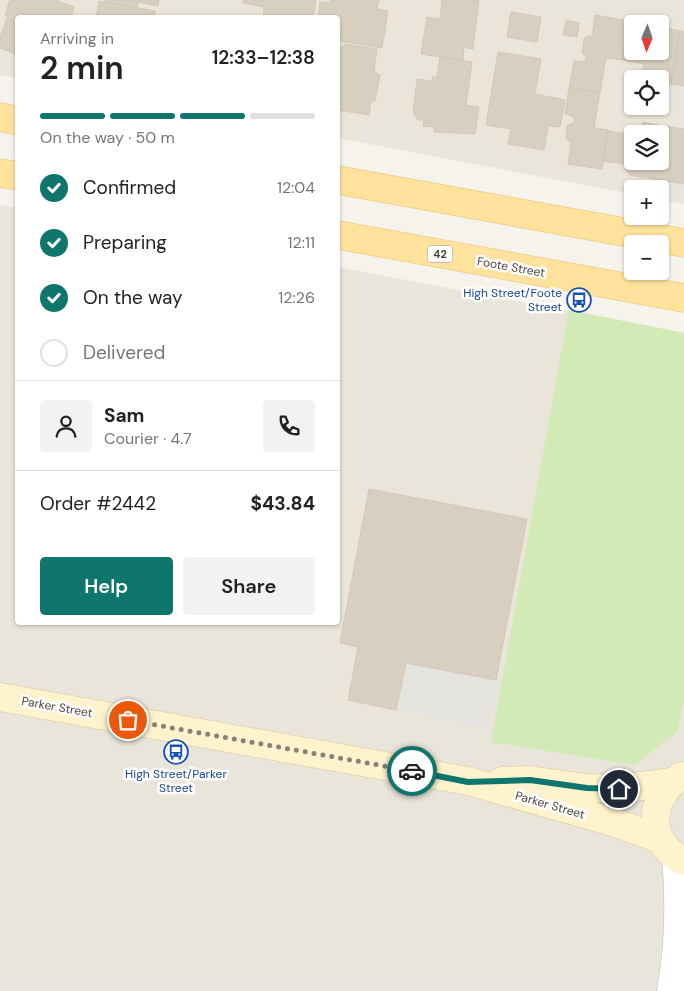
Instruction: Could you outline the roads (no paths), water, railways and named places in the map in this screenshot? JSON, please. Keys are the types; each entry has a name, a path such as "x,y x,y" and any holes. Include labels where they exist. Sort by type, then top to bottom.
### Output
{"main road":[{"path":"0,117 15,120"},
{"path":"0,173 15,176"},
{"path":"340,180 684,243"},
{"name":"Foote Street","path":"340,235 684,298"},
{"name":"Parker Street","path":"0,697 468,782 613,822 673,852"},
{"path":"673,852 656,824 656,808 662,794 680,776"},
{"name":"Parker Street","path":"468,782 530,780 587,788 619,789 680,776"}],"street":[{"path":"671,991 680,952 678,886 673,852"}],"place":[{"name":"High Street/Foote Street","path":"579,300"},
{"name":"High Street/Parker Street","path":"176,752"}]}
